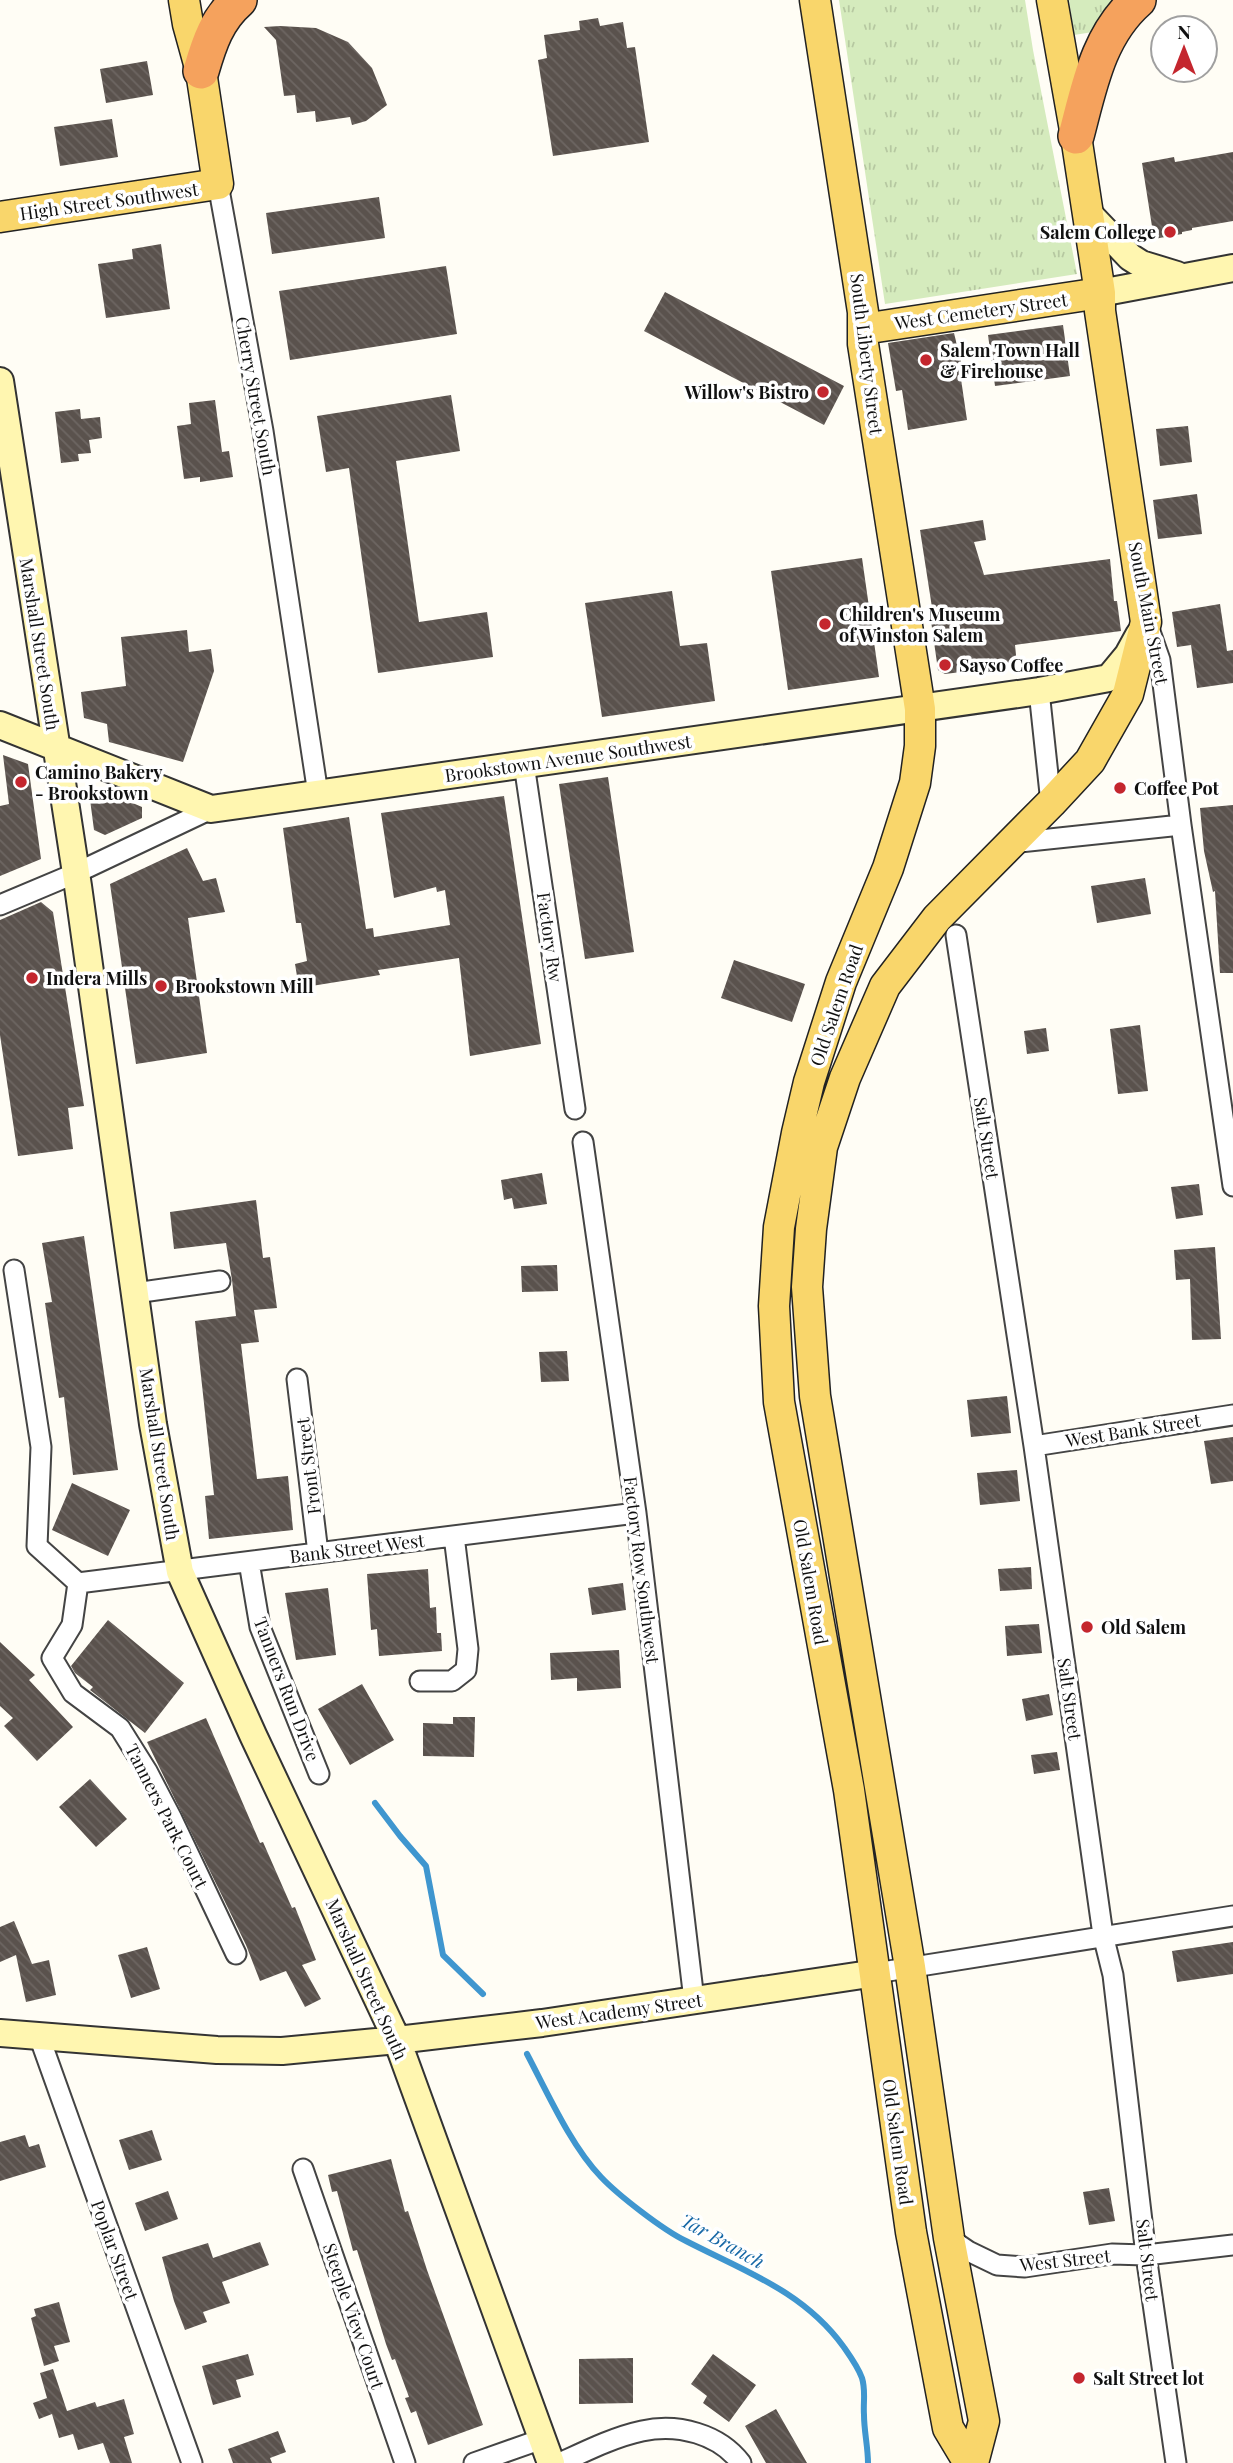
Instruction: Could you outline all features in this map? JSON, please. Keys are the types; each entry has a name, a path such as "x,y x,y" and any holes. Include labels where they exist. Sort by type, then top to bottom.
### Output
{"highway":[{"path":"201,71 219,22 239,0"},
{"path":"1076,136 1100,53 1114,27 1138,0"}],"main road":[{"name":"Cherry Street South","path":"184,0 201,71 218,184"},
{"name":"South Liberty Street","path":"815,0 863,312 863,344 920,709"},
{"name":"South Main Street","path":"1052,0 1088,213 1146,622"},
{"name":"High Street Southwest","path":"0,217 218,184"},
{"name":"West Cemetery Street","path":"863,329 1100,293"},
{"name":"Old Salem Road","path":"971,2463 984,2421 949,2238 910,1967 815,1396 807,1287 811,1229 822,1147 845,1077 886,986 937,918 1090,761 1128,694 1146,622"},
{"name":"Old Salem Road","path":"920,709 920,746 915,783 888,868 841,982 809,1082 779,1227 774,1306 779,1402 849,1790 911,2232 948,2427 971,2463"}],"street":[{"name":"Cherry Street South","path":"218,184 263,431 318,794"},
{"path":"1088,213 1130,257 1152,268 1182,276"},
{"path":"1100,293 1233,268"},
{"name":"Marshall Street South","path":"0,380 76,873 153,1424 180,1572 253,1735 397,2040 547,2451"},
{"name":"Brookstown Avenue Southwest","path":"0,724 211,808 920,709 1109,678 1128,655 1146,622"},
{"name":"South Main Street","path":"1146,622 1160,660 1233,1186"},
{"path":"1039,691 1051,803"},
{"name":"Factory Rw","path":"524,764 575,1109"},
{"path":"0,905 76,873 211,808"},
{"path":"1011,843 1181,825"},
{"name":"Salt Street","path":"956,935 1034,1446 1103,1935 1113,1975 1146,2255 1176,2463"},
{"name":"Factory Row Southwest","path":"583,1142 636,1513 694,2000"},
{"path":"15,1270 40,1447 37,1545 78,1583"},
{"path":"135,1293 220,1281"},
{"name":"Front Street","path":"297,1379 318,1553"},
{"name":"West Bank Street","path":"1034,1446 1233,1415"},
{"name":"Bank Street West","path":"78,1583 636,1513"},
{"path":"420,1681 453,1681 466,1670 468,1649 454,1536"},
{"name":"Tanners Run Drive","path":"249,1562 260,1627 319,1773"},
{"name":"Tanners Park Court","path":"78,1583 72,1625 52,1658 73,1693 120,1728 127,1739 172,1819 236,1954"},
{"name":"West Academy Street","path":"0,2033 217,2050 282,2051 542,2023 1233,1916"},
{"name":"Poplar Street","path":"39,2036 192,2463"},
{"name":"Steeple View Court","path":"303,2169 405,2463"},
{"name":"West Street","path":"949,2238 997,2265 1025,2267 1112,2254 1146,2255 1233,2245"},
{"path":"560,2463 643,2431 671,2430 704,2433 733,2451 741,2463"},
{"path":"474,2463 547,2451"}],"green space":[{"path":"839,0 1025,0 1077,274 885,304"},
{"path":"1069,0 1113,0 1099,31 1074,35"}],"building":[{"path":"598,18 600,26 623,22 627,48 635,47 649,142 553,156 538,60 547,58 544,35 580,30 579,21"},
{"path":"264,27 316,28 348,42 372,68 387,105 366,121 352,125 350,117 316,122 315,111 297,113 295,95 284,96 276,40"},
{"path":"147,61 153,95 106,103 100,69"},
{"path":"112,119 118,157 60,166 54,127"},
{"path":"1233,152 1233,221 1192,228 1182,234 1154,239 1142,163 1174,157 1175,162"},
{"path":"379,197 385,238 272,254 266,213"},
{"path":"161,244 170,309 106,318 98,264 133,259 132,249"},
{"path":"446,266 457,334 290,360 279,291"},
{"path":"665,292 844,386 824,425 644,331"},
{"path":"1063,325 1070,376 995,386 988,335"},
{"path":"954,333 965,378 961,379 967,420 908,430 902,390 896,391 888,343"},
{"path":"451,395 460,451 396,461 419,622 487,612 493,657 378,673 349,468 326,472 317,416"},
{"path":"215,400 222,452 229,451 233,477 200,482 200,477 184,479 177,426 191,424 189,403"},
{"path":"80,409 81,419 100,417 102,438 89,440 91,453 78,454 79,461 61,463 55,412"},
{"path":"1188,426 1192,462 1160,466 1156,429"},
{"path":"1197,494 1202,534 1158,539 1153,500"},
{"path":"983,520 986,540 974,542 984,575 1110,559 1114,601 1117,601 1121,631 1015,645 1017,665 945,674 938,670 930,614 933,614 920,530"},
{"name":"Children's Museum of Winston Salem","path":"862,558 879,677 788,690 771,571"},
{"path":"672,591 680,646 707,643 715,701 602,717 585,603"},
{"path":"1220,604 1227,651 1233,650 1233,683 1197,688 1191,645 1177,647 1172,612"},
{"path":"187,630 189,652 211,649 214,671 183,762 109,742 107,724 84,718 81,692 126,686 121,637"},
{"path":"3,755 28,764 41,859 0,876 0,806 9,804"},
{"path":"608,777 634,952 585,959 559,784"},
{"path":"88,784 142,807 142,818 105,835 94,830"},
{"path":"504,796 541,1044 470,1056 459,958 378,970 380,975 299,988 295,964 307,961 301,923 296,923 283,828 349,817 366,929 373,928 374,937 450,925 445,890 437,892 436,887 394,898 381,813"},
{"path":"1233,805 1233,973 1220,973 1215,891 1213,892 1204,851 1200,808"},
{"name":"Brookstown Mill","path":"187,848 203,881 216,878 225,912 188,918 207,1053 136,1064 110,884"},
{"path":"1145,878 1151,914 1097,923 1091,886"},
{"name":"Indera Mills","path":"41,902 53,912 84,1106 68,1108 73,1149 18,1156 0,1035 0,920"},
{"path":"734,960 805,984 792,1022 721,998"},
{"path":"1140,1025 1148,1091 1118,1094 1110,1029"},
{"path":"1046,1028 1049,1051 1027,1054 1024,1031"},
{"path":"542,1173 547,1204 514,1209 512,1198 504,1200 501,1180"},
{"path":"1199,1184 1203,1215 1176,1219 1171,1187"},
{"path":"256,1200 263,1258 270,1257 277,1308 254,1310 259,1342 241,1344 257,1479 288,1476 293,1530 209,1539 205,1496 214,1495 195,1321 236,1316 232,1280 226,1243 174,1249 170,1212"},
{"path":"84,1236 118,1470 73,1475 64,1397 59,1398 45,1303 52,1302 42,1243"},
{"path":"1215,1247 1221,1339 1192,1340 1190,1279 1176,1280 1174,1250"},
{"path":"557,1265 558,1291 522,1292 521,1266"},
{"path":"567,1351 569,1381 541,1382 539,1352"},
{"path":"1007,1396 1011,1433 971,1437 967,1400"},
{"path":"1233,1437 1233,1481 1211,1484 1204,1441"},
{"path":"1017,1470 1020,1501 980,1505 977,1473"},
{"path":"72,1483 130,1510 108,1556 52,1530"},
{"path":"1031,1567 1032,1589 1000,1591 998,1569"},
{"path":"428,1569 430,1608 436,1607 437,1633 441,1633 442,1651 379,1656 377,1629 371,1630 367,1574"},
{"path":"623,1583 626,1610 592,1615 588,1588"},
{"path":"328,1588 336,1655 296,1660 285,1593"},
{"path":"108,1620 184,1683 145,1733 90,1690 93,1687 75,1673 71,1666"},
{"path":"1039,1624 1042,1653 1007,1656 1005,1626"},
{"path":"0,1642 35,1675 29,1680 73,1727 37,1761 4,1726 13,1718 0,1706"},
{"path":"619,1650 621,1688 577,1691 577,1678 551,1680 550,1653"},
{"path":"362,1684 394,1740 350,1765 318,1709"},
{"path":"1049,1694 1053,1715 1026,1721 1022,1699"},
{"path":"453,1717 475,1717 474,1757 423,1756 423,1723 453,1724"},
{"path":"206,1718 260,1843 263,1842 292,1908 295,1907 316,1960 302,1965 321,1999 305,2007 286,1971 260,1981 246,1945 147,1742"},
{"path":"1057,1752 1060,1770 1034,1774 1031,1755"},
{"path":"90,1779 127,1819 96,1847 59,1807"},
{"path":"14,1921 32,1964 49,1960 56,1995 26,2002 16,1955 0,1962 0,1927"},
{"path":"1233,1942 1233,1974 1177,1982 1172,1951"},
{"path":"147,1947 160,1989 131,1998 118,1955"},
{"path":"152,2130 162,2160 129,2170 119,2140"},
{"path":"25,2135 29,2147 39,2144 46,2167 0,2181 0,2142"},
{"path":"391,2159 405,2212 408,2211 483,2425 428,2445 416,2411 411,2413 405,2398 409,2397 395,2359 392,2360 386,2344 357,2250 353,2251 337,2191 332,2192 328,2175"},
{"path":"1109,2188 1115,2221 1089,2225 1083,2192"},
{"path":"168,2191 178,2219 145,2231 135,2203"},
{"path":"260,2242 269,2265 222,2282 230,2303 203,2312 207,2322 185,2330 162,2257 208,2243 213,2258"},
{"path":"59,2302 70,2342 54,2346 59,2361 44,2366 31,2318 36,2316 34,2309"},
{"path":"248,2354 254,2375 236,2380 241,2397 213,2405 202,2366"},
{"path":"713,2354 756,2385 729,2422 703,2403 707,2396 691,2384"},
{"path":"633,2358 633,2403 579,2404 579,2359"},
{"path":"53,2369 67,2411 95,2402 97,2407 124,2399 134,2434 124,2437 132,2463 110,2463 103,2443 78,2450 73,2434 59,2438 52,2414 39,2419 33,2403 47,2398 40,2373"},
{"path":"776,2409 807,2463 766,2463 745,2426"},
{"path":"278,2431 286,2452 270,2458 272,2463 233,2463 228,2449"}],"waterway":[{"name":"Tar Branch","path":"375,1803 426,1866 443,1955 483,1994"},
{"name":"Tar Branch","path":"527,2054 580,2150 609,2184 665,2229 751,2273 791,2297 827,2327 843,2346 856,2366 864,2387 868,2463"}],"place":[{"name":"Salem College","path":"1170,232"},
{"name":"Salem Town Hall & Firehouse","path":"926,360"},
{"name":"Willow's Bistro","path":"823,392"},
{"name":"Children's Museum of Winston Salem","path":"825,624"},
{"name":"Sayso Coffee","path":"945,665"},
{"name":"Camino Bakery - Brookstown","path":"21,782"},
{"name":"Coffee Pot","path":"1120,788"},
{"name":"Indera Mills","path":"32,978"},
{"name":"Brookstown Mill","path":"161,986"},
{"name":"Old Salem","path":"1087,1627"},
{"name":"Salt Street lot","path":"1079,2378"}]}
